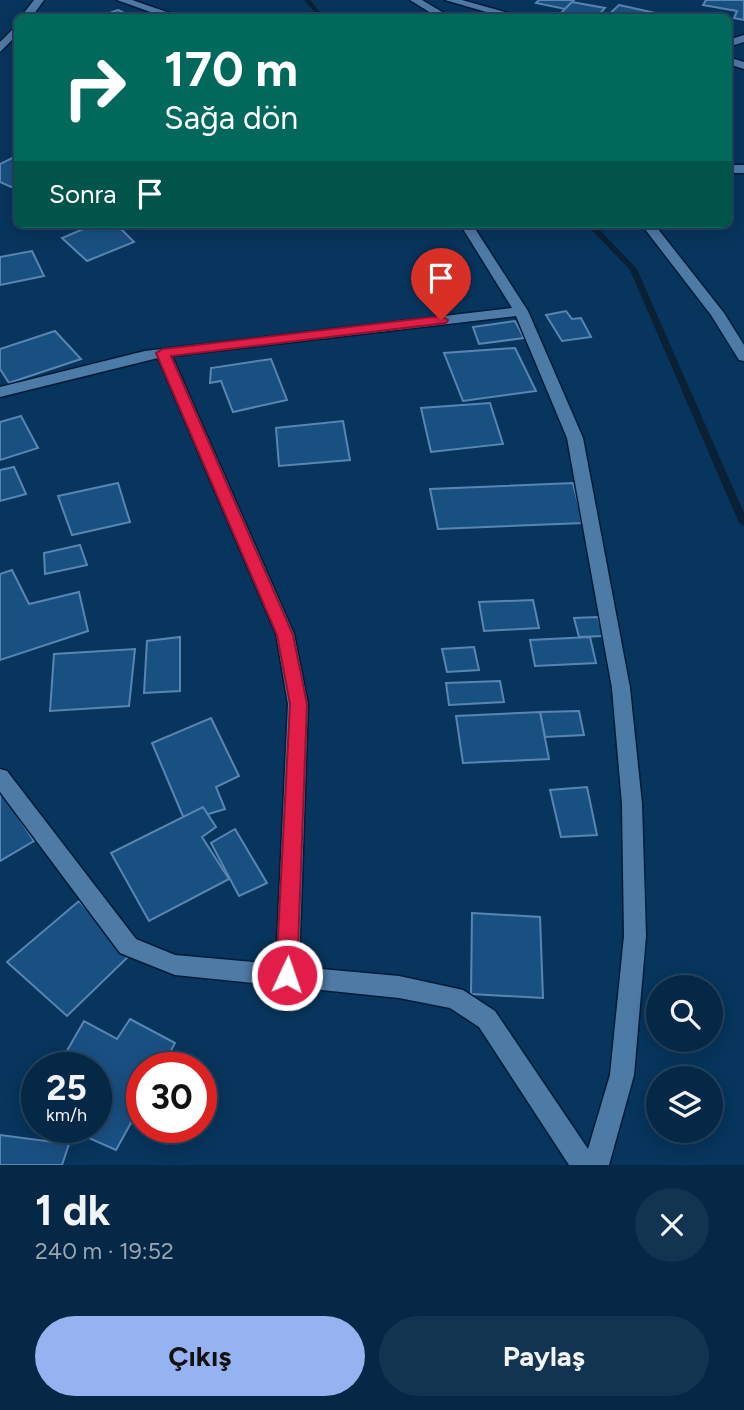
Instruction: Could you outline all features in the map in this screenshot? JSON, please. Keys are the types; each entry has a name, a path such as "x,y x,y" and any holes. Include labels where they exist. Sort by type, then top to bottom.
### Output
{"street":[{"path":"28,14 39,0"},
{"path":"122,0 166,14"},
{"path":"415,0 440,14"},
{"path":"450,0 506,14"},
{"path":"0,49 14,32"},
{"path":"469,228 522,311 575,438 621,688 632,804 635,936 622,1075 597,1165"},
{"path":"650,228 718,313 744,356"},
{"path":"0,392 163,353 522,311"},
{"path":"163,353 285,635 298,704 287,975"},
{"path":"0,777 128,946 175,965 399,987 455,998 487,1019 584,1165"}],"building":[{"path":"539,0 574,0 565,9 536,3"},
{"path":"706,0 744,0 744,20 734,18 737,11 703,5"},
{"path":"572,2 605,8 600,14 561,13"},
{"path":"619,5 660,14 609,14"},
{"path":"118,10 126,14 106,14"},
{"path":"14,157 14,186 0,182 0,164"},
{"path":"86,228 120,228 134,242 87,261 62,238"},
{"path":"32,251 44,276 0,285 0,257"},
{"path":"566,311 572,319 581,318 591,337 562,341 546,315"},
{"path":"515,321 524,338 479,344 473,327"},
{"path":"55,331 81,359 9,383 0,369 0,349"},
{"path":"515,348 536,391 463,401 444,353"},
{"path":"271,359 287,400 233,412 221,381 210,383 211,368"},
{"path":"490,403 503,444 431,452 421,408"},
{"path":"21,416 38,448 0,460 0,422"},
{"path":"343,421 350,460 279,466 276,428"},
{"path":"14,467 26,494 0,501 0,470"},
{"path":"118,483 130,522 72,535 58,496"},
{"path":"573,483 583,523 438,529 430,489"},
{"path":"80,545 87,565 45,574 44,553"},
{"path":"12,570 29,604 79,592 88,631 0,660 0,574"},
{"path":"533,600 539,628 484,631 479,602"},
{"path":"598,617 603,636 579,637 574,618"},
{"path":"180,637 180,691 144,693 147,641"},
{"path":"590,637 596,663 535,666 530,640"},
{"path":"474,647 479,670 447,672 442,649"},
{"path":"135,649 129,706 50,711 54,654"},
{"path":"500,681 504,702 449,705 446,683"},
{"path":"579,711 584,735 545,737 540,712"},
{"path":"540,712 549,759 463,763 456,716"},
{"path":"211,718 239,776 216,787 225,809 185,821 152,743"},
{"path":"587,787 597,835 561,837 550,790"},
{"path":"3,794 34,841 0,861 0,796"},
{"path":"203,807 216,827 202,837 229,879 149,921 111,853"},
{"path":"235,829 267,883 239,896 211,843"},
{"path":"79,901 131,954 67,1016 7,962"},
{"path":"472,913 540,917 543,998 471,994"},
{"path":"130,1019 175,1043 170,1052 126,1052 126,1132 116,1150 100,1143 112,1143 112,1052 66,1052 84,1021 117,1039"},
{"path":"0,1135 21,1138 21,1143 69,1144 62,1165 0,1165"}],"waterway":[{"path":"307,0 319,14"},
{"path":"594,228 633,269 744,523"}],"route":[{"path":"287,975 298,704 285,635 163,353 441,320"}]}
